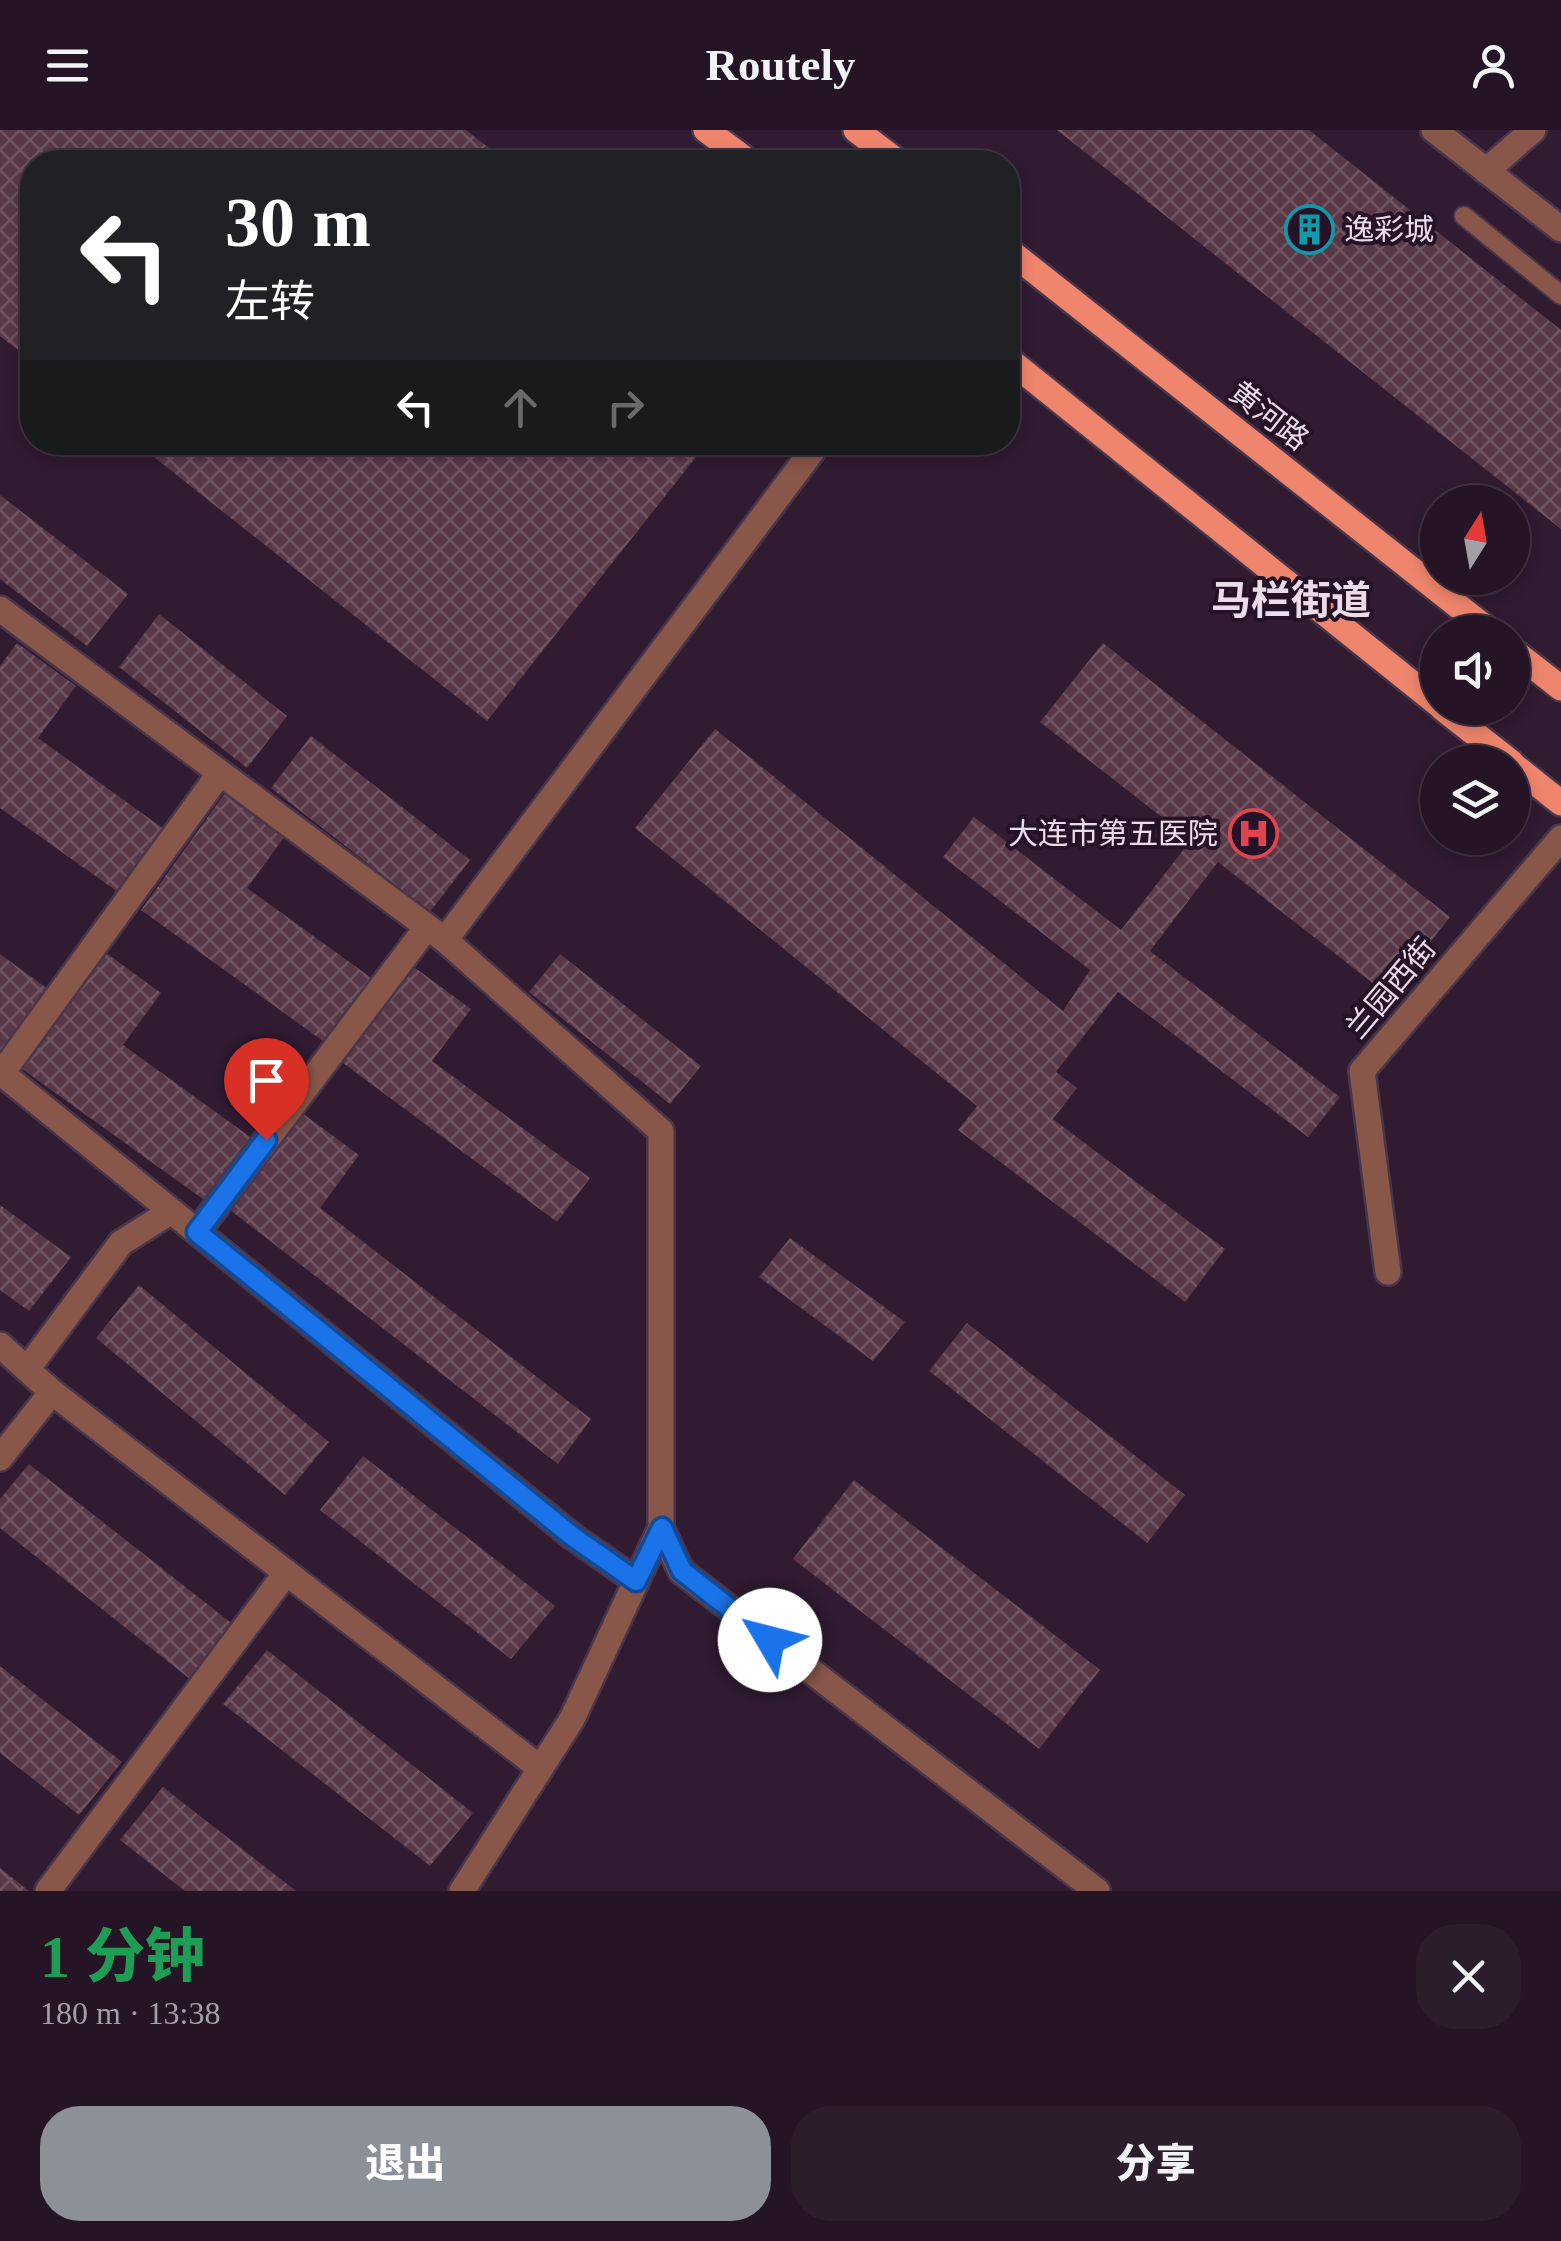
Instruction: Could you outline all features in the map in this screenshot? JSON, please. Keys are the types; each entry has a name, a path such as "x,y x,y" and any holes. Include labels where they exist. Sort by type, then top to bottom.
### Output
{"main road":[{"path":"706,130 733,150"},
{"path":"856,130 882,150"},
{"name":"黄河路","path":"1020,259 1470,615"},
{"path":"1020,370 1420,690"},
{"path":"1530,664 1561,688"},
{"path":"1464,725 1489,745"},
{"path":"1530,777 1561,802"}],"street":[{"path":"1434,130 1561,229"},
{"path":"1486,171 1533,130"},
{"path":"197,1232 436,934 809,455"},
{"path":"3,618 436,934 660,1130 662,1528 682,1571 1097,1891"},
{"path":"220,773 1,1072 572,1536 636,1581"},
{"name":"兰园西街","path":"1388,1272 1362,1072 1561,838"},
{"path":"28,1368 121,1244 170,1212"},
{"path":"0,1345 52,1392 540,1768"},
{"path":"0,1458 52,1392"},
{"path":"462,1891 572,1719 662,1528"},
{"path":"48,1891 286,1572"}],"lane":[{"path":"1464,216 1561,294"}],"building":[{"path":"0,130 466,130 492,150 20,150 20,352 0,336"},
{"name":"逸彩城","path":"1057,130 1309,130 1561,330 1561,529 1530,504 1530,485 1505,485"},
{"path":"151,455 698,455 487,721"},
{"path":"0,495 128,594 87,646 0,579"},
{"path":"159,614 287,716 247,768 119,667"},
{"path":"17,643 76,686 38,738 168,832 122,895 0,808 0,666"},
{"path":"1103,643 1450,917 1388,995 1218,862 1150,951 1340,1097 1308,1137 1118,992 1056,1072 1077,1088 1053,1119 1225,1249 1185,1302 958,1130 977,1106 635,828 715,729 1063,1011 1090,970 943,857 974,817 1121,930 1191,840 1040,722"},
{"path":"311,736 470,860 430,912 271,788"},
{"path":"225,793 285,836 247,888 377,982 330,1046 141,910"},
{"path":"102,950 161,993 123,1045 253,1139 207,1202 18,1066"},
{"path":"0,954 52,992 6,1055 0,1051"},
{"path":"560,954 701,1066 670,1104 529,992"},
{"path":"414,967 471,1009 432,1061 590,1178 557,1222 343,1063"},
{"path":"302,1113 359,1155 320,1208 591,1419 558,1464 230,1210"},
{"path":"0,1205 71,1257 29,1311 0,1290"},
{"path":"790,1238 905,1322 873,1361 759,1277"},
{"path":"139,1285 329,1442 285,1495 96,1338"},
{"path":"967,1323 1185,1495 1147,1543 929,1371"},
{"path":"363,1456 555,1606 511,1659 320,1510"},
{"path":"29,1464 234,1625 190,1679 0,1528 0,1499"},
{"path":"854,1480 1100,1670 1039,1749 793,1559"},
{"path":"267,1650 473,1813 430,1866 223,1704"},
{"path":"0,1666 122,1762 79,1815 0,1753"},
{"path":"163,1787 296,1891 185,1891 120,1840"},
{"path":"0,1868 29,1891 0,1891"}],"place":[{"name":"逸彩城","path":"1309,230"},
{"name":"大连市第五医院","path":"1253,834"}],"district":[{"name":"马栏街道","path":"1291,600"}],"route":[{"path":"266,1140 197,1232 572,1536 636,1581 662,1528 682,1571 770,1640"}]}
